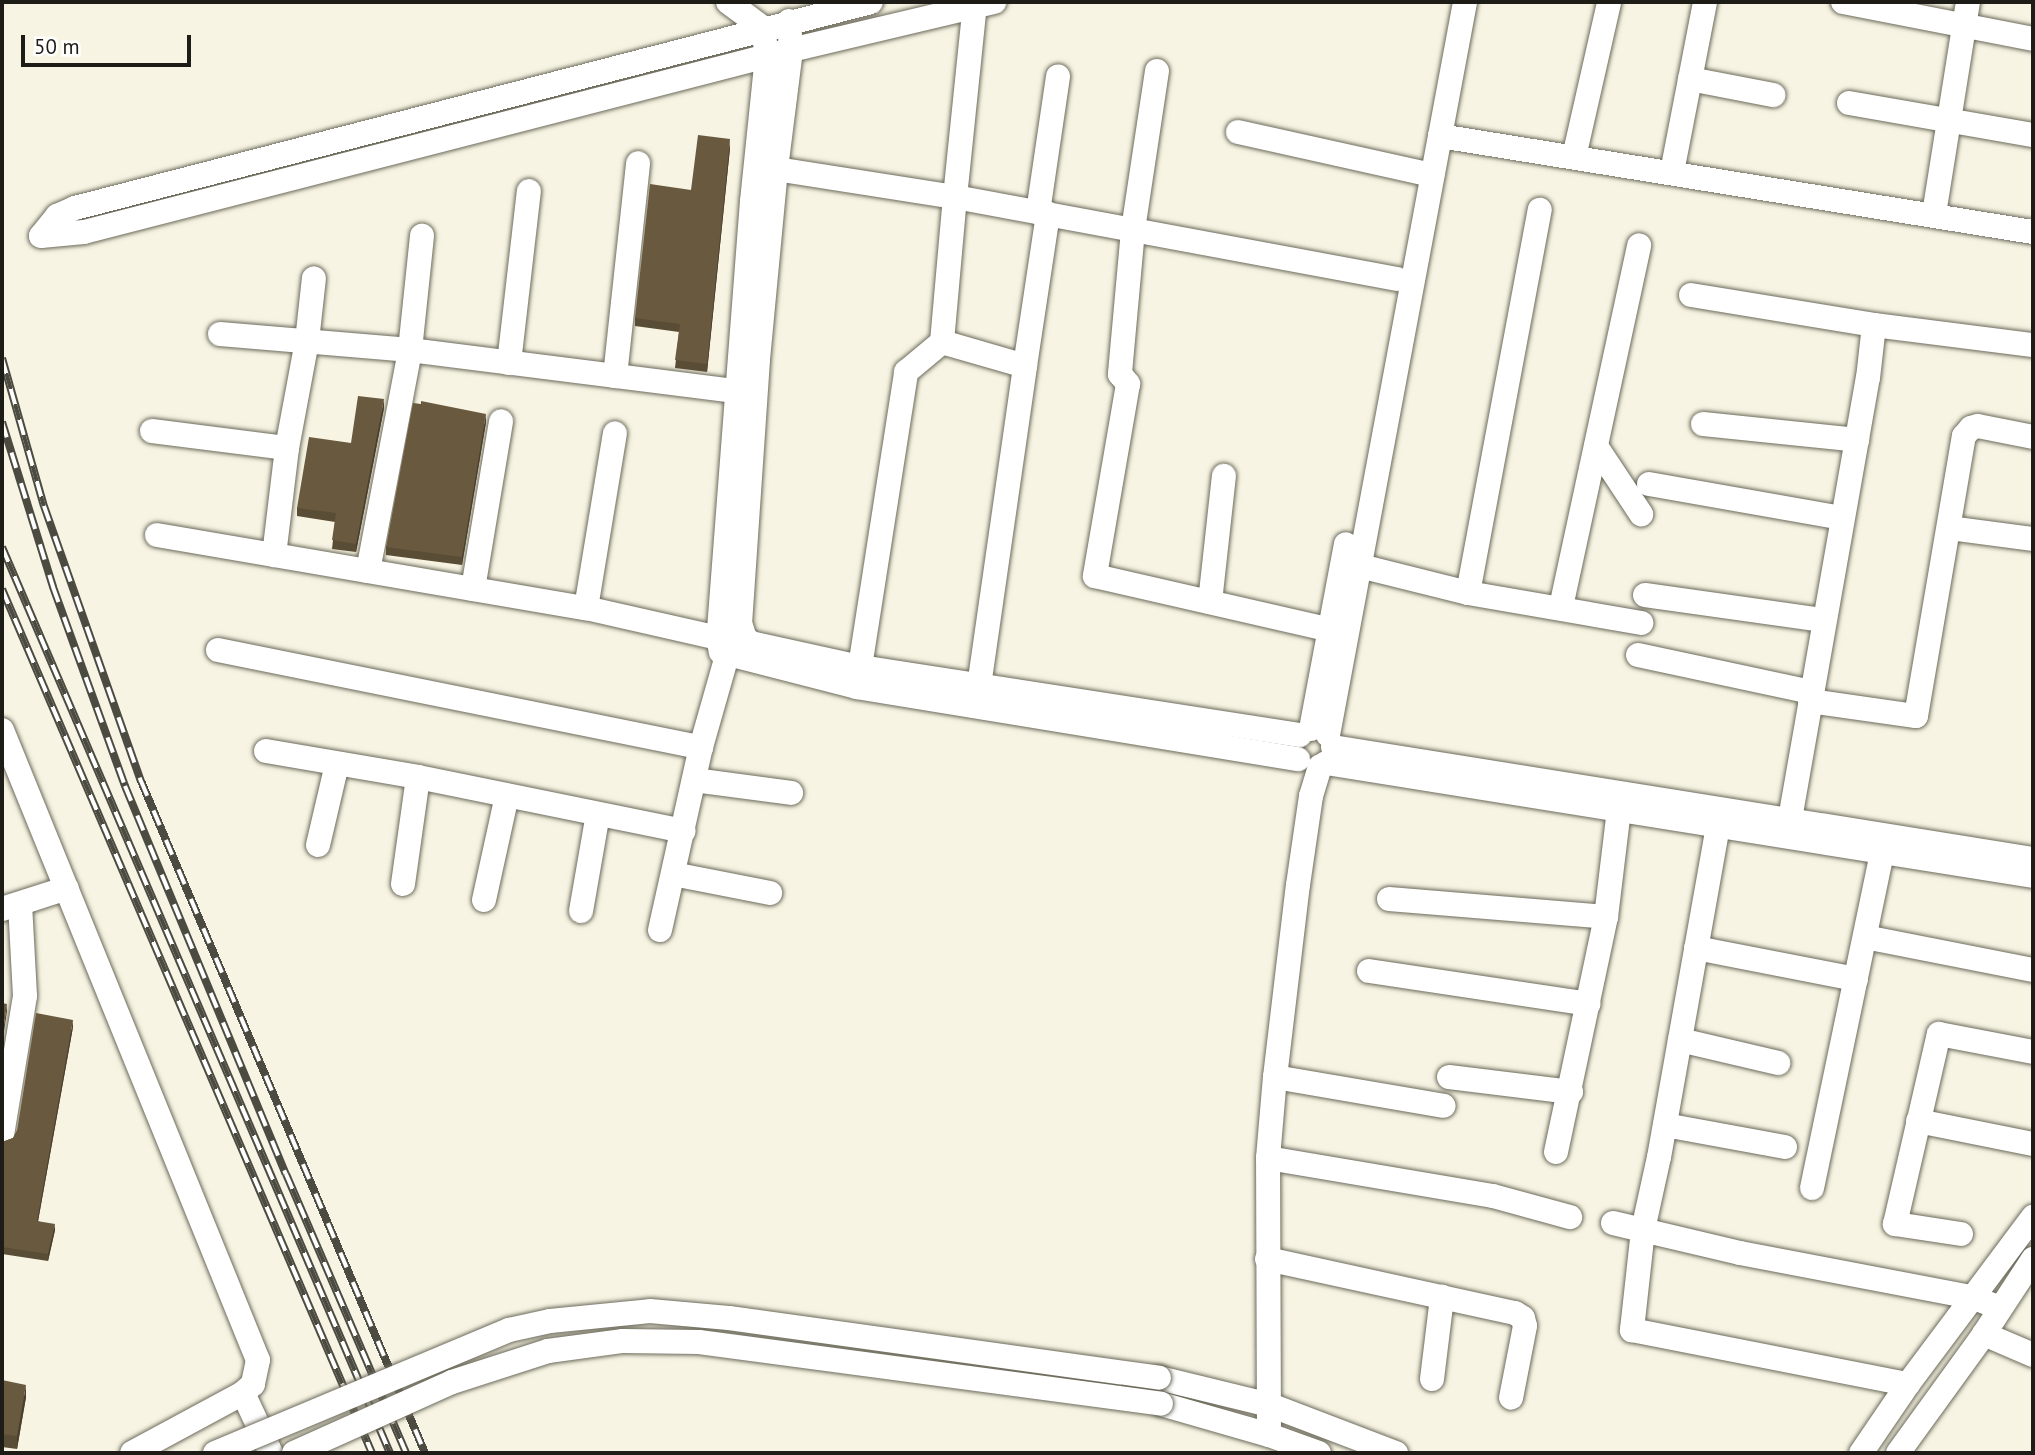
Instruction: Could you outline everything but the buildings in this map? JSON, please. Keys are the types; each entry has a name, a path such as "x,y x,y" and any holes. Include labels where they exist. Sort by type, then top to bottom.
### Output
{"street":[{"path":"728,2 762,29 779,53 776,169 747,392"},
{"path":"860,667 906,372 942,342 956,197 981,3 84,232 41,236 57,216 75,208 789,21 871,2"},
{"path":"1315,750 1360,566 1425,173 1449,2"},
{"path":"1269,1435 1268,1158 1275,1077 1330,630 1397,279 1425,173 1440,136 1465,2"},
{"path":"1672,172 1705,2"},
{"path":"1843,2 1965,28 2033,39"},
{"path":"1934,214 1968,2"},
{"path":"1574,157 1609,3"},
{"path":"660,930 701,747 728,642 747,392 754,179 779,53 789,21"},
{"path":"1157,71 1133,230 1119,374 1128,384 1095,576 1330,630"},
{"path":"979,686 1025,366 1058,76"},
{"path":"1690,79 1773,95"},
{"path":"1849,103 2033,135"},
{"path":"1238,132 1425,173"},
{"path":"1440,136 2033,232"},
{"path":"615,376 638,163"},
{"path":"776,169 956,197 1397,279"},
{"path":"509,363 529,191"},
{"path":"1468,593 1540,210"},
{"path":"368,571 410,350 422,236"},
{"path":"1561,607 1639,245"},
{"path":"274,555 287,448 307,341 314,278"},
{"path":"1691,295 1874,325 2033,345"},
{"path":"1788,828 1857,440 1874,325"},
{"path":"220,334 410,350 747,392"},
{"path":"942,342 1025,366"},
{"path":"473,589 501,421"},
{"path":"1703,424 1857,440"},
{"path":"1638,655 1810,697 1916,716 1964,436 1970,428 1979,426 2033,438"},
{"path":"152,431 287,448"},
{"path":"586,608 615,433"},
{"path":"1596,446 1642,514"},
{"path":"1210,602 1224,476"},
{"path":"1649,484 1842,518"},
{"path":"1949,528 2033,539"},
{"path":"157,535 586,608 728,642 857,687 1315,750 1788,828 2033,859"},
{"path":"1360,566 1468,593 1641,623"},
{"path":"1645,595 1823,620"},
{"path":"728,642 751,643 860,667 979,686 1619,810 1718,826 1788,828 1882,852 2033,876"},
{"path":"218,650 701,747"},
{"path":"2,730 254,1346 257,1372 253,1384 243,1393 132,1453"},
{"path":"266,751 418,777 684,831"},
{"path":"318,845 337,764"},
{"path":"403,884 418,777"},
{"path":"694,780 791,793"},
{"path":"484,901 507,795"},
{"path":"1556,1152 1571,1092 1606,917 1619,810"},
{"path":"581,911 598,814"},
{"path":"1718,826 1665,1125 1643,1230 1632,1331 1908,1384"},
{"path":"1812,1188 1882,852"},
{"path":"674,874 770,893"},
{"path":"2,1135 14,996 11,907 67,888"},
{"path":"1388,899 1606,917"},
{"path":"1865,937 2033,970"},
{"path":"1696,948 1856,979"},
{"path":"1369,971 1589,1004"},
{"path":"1961,1234 1895,1224 1939,1034 2033,1052"},
{"path":"1680,1040 1778,1063"},
{"path":"1275,1077 1444,1106"},
{"path":"1450,1077 1571,1092"},
{"path":"1918,1121 2033,1144"},
{"path":"1665,1125 1785,1147"},
{"path":"1268,1158 1493,1196 1570,1217"},
{"path":"1861,1453 1908,1384 1975,1298 2033,1217"},
{"path":"1613,1223 1740,1253 1975,1298 2000,1308"},
{"path":"1267,1259 1515,1313 1523,1318 1525,1326 1511,1398"},
{"path":"1898,1453 1984,1334 2033,1259"},
{"path":"1432,1379 1442,1297"},
{"path":"215,1453 509,1330 562,1320 650,1311 729,1318 1159,1378 1270,1405 1396,1453"},
{"path":"1984,1334 2033,1355"},
{"path":"293,1453 452,1382 548,1351 623,1340 699,1342 1161,1404 1269,1435 1319,1453"},
{"path":"243,1393 271,1453"}],"railway":[{"path":"2,358 44,506 141,781 425,1453"},
{"path":"2,422 53,587 125,786 286,1174 406,1453"},
{"path":"2,547 390,1453"},
{"path":"2,589 372,1453"}]}
